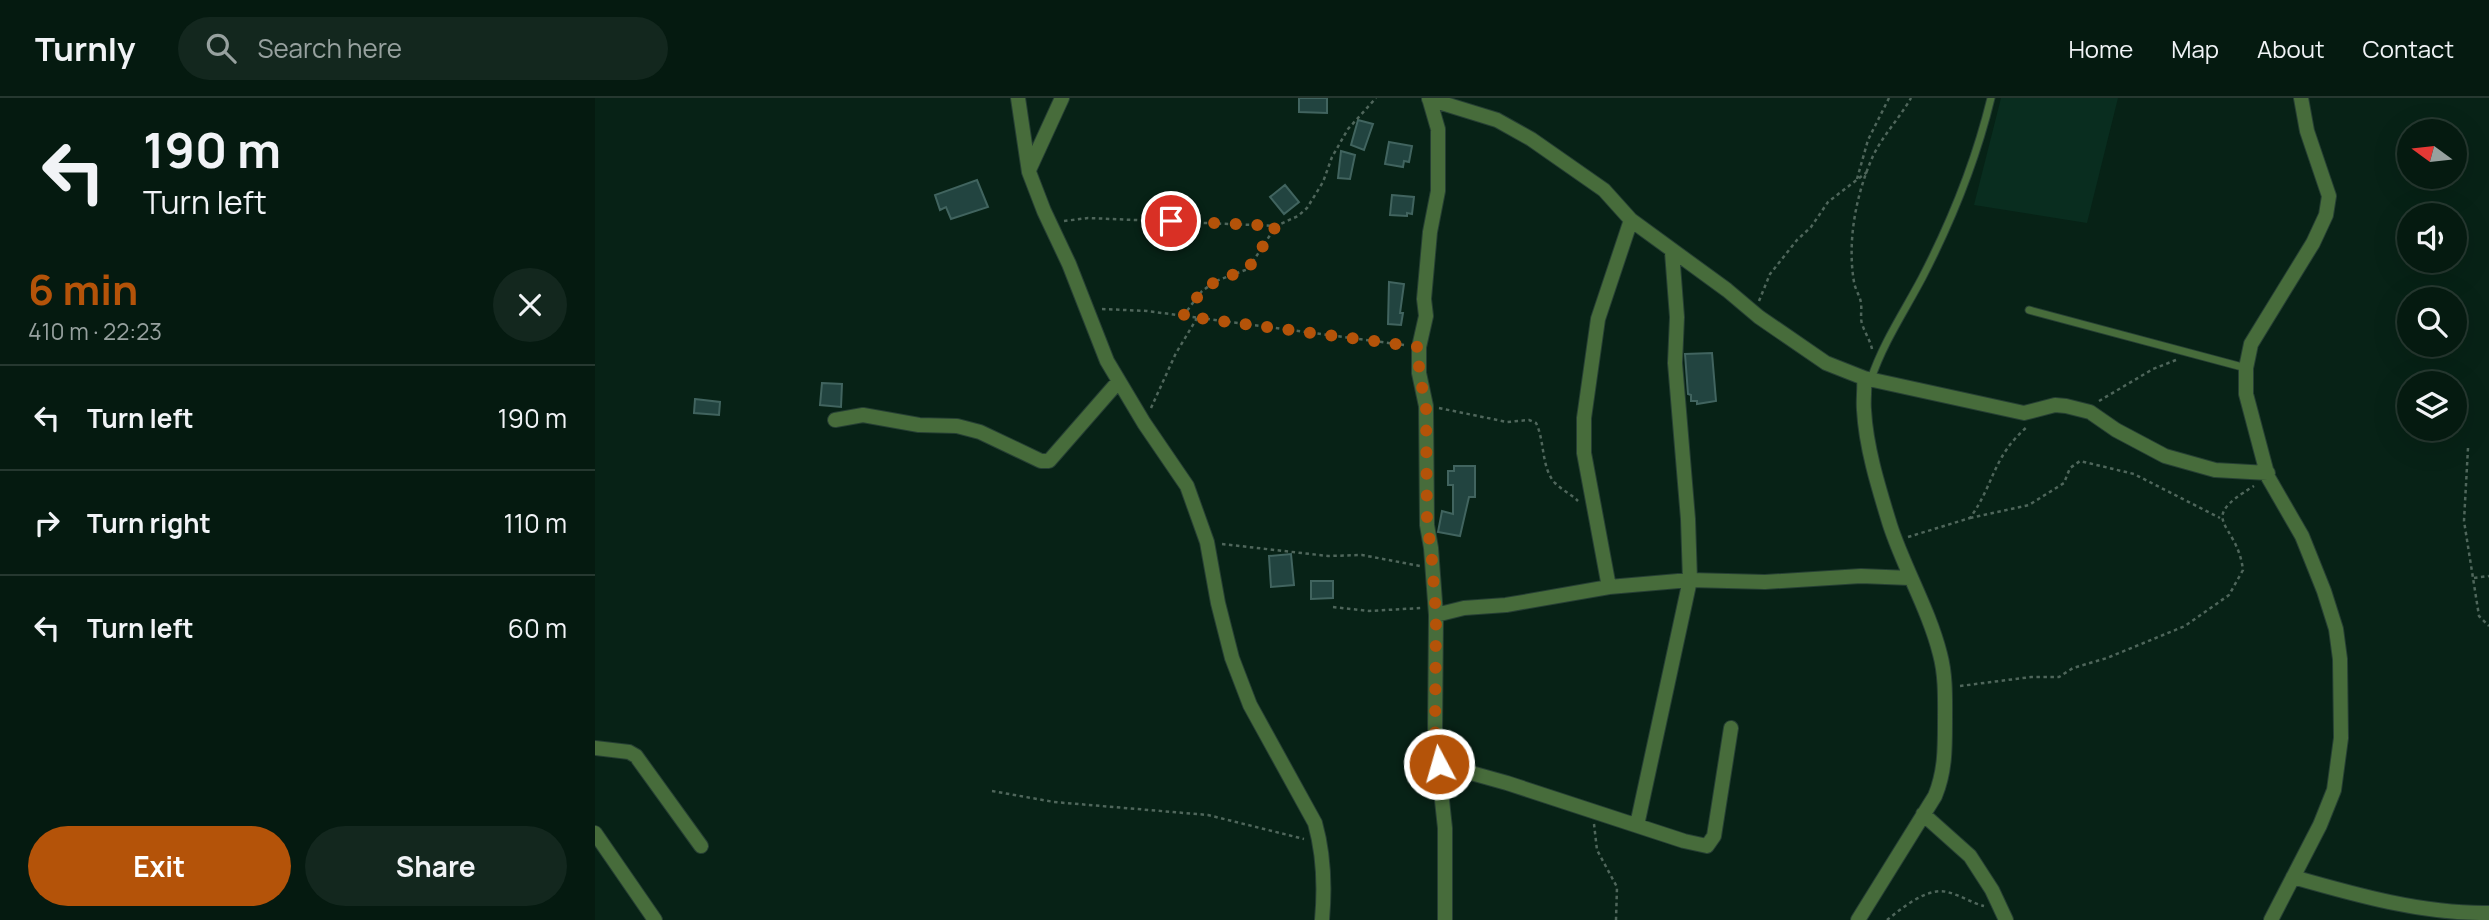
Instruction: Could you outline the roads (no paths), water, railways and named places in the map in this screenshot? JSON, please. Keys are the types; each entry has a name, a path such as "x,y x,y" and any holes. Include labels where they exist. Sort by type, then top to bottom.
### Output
{"street":[{"path":"1018,98 1029,172 1050,224 1118,382 1187,486 1207,542 1232,658 1250,705 1315,823 1320,844 1324,892 1322,920"},
{"path":"1029,172 1062,98"},
{"path":"2271,920 2320,825 2338,772 2342,694 2336,629 2324,591 2302,536 2268,475 2246,394 2246,368 2251,344 2313,243 2326,215 2329,195 2307,131 2301,98"},
{"path":"1429,99 1497,120 1531,139 1604,190 1631,220 1672,252 1727,290 1753,313 1826,363 1868,379 2024,414 2055,405 2076,408 2089,412 2165,456 2215,470 2268,475"},
{"path":"1429,99 1438,129 1439,191 1430,232 1424,299 1426,316 1419,347 1419,373 1426,406 1427,525 1435,611 1435,736 1445,828 1445,920"},
{"path":"1609,587 1584,453 1584,418 1598,319 1631,220"},
{"path":"1637,825 1690,580 1688,519 1675,363 1677,317 1672,252"},
{"path":"1858,920 1941,783 1945,755 1945,687 1941,657 1931,622 1910,578 1887,515 1864,410 1868,379"},
{"path":"835,420 863,415 919,425 957,426 980,432 1041,461 1049,460 1118,382"},
{"path":"1435,611 1506,605 1609,587 1690,580 1765,582 1861,576 1910,578"},
{"path":"1439,764 1507,783 1700,846 1710,844 1714,836 1731,728"},
{"path":"595,748 629,752 636,756 701,846"},
{"path":"1923,814 1970,856 2003,915"},
{"path":"595,833 655,920"},
{"path":"2293,877 2356,895 2420,907 2489,913"}],"lane":[{"path":"1868,379 1923,276 1971,167 1991,98"},
{"path":"2029,310 2246,368"}]}
